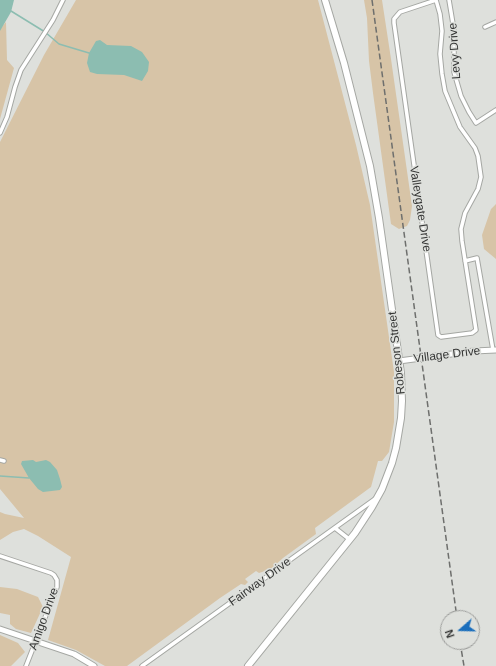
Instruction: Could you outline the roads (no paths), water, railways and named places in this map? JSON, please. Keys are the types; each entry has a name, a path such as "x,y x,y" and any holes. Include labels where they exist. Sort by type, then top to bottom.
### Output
{"main road":[{"name":"Robeson Street","path":"248,666 364,520 378,497 392,463 399,433 402,401 399,360 380,218 370,166 344,63 325,0"},
{"name":"Village Drive","path":"399,360 494,350"},
{"path":"0,629 74,654 94,666"}],"street":[{"path":"0,133 7,117 21,70 55,16 63,0"},
{"name":"Valleygate Drive","path":"436,0 440,14 442,31 440,54 445,91 460,127 475,148 480,166 478,189 466,213 462,229 462,241 476,330 472,333 441,338 438,335 394,23 394,19 400,12 436,0"},
{"name":"Levy Drive","path":"449,0 454,30 454,72 461,96 476,123 496,110"},
{"path":"485,27 496,22"},
{"path":"465,261 477,258 494,350"},
{"name":"Fairway Drive","path":"142,666 378,497"},
{"path":"335,528 349,540"},
{"name":"Amigo Drive","path":"0,556 51,573 57,580 57,587 26,666"}],"waterway":[{"path":"11,11 45,32 59,44 89,53"},
{"path":"0,476 29,478"}],"railway":[{"path":"372,0 456,610"},
{"path":"461,650 464,666"}]}
